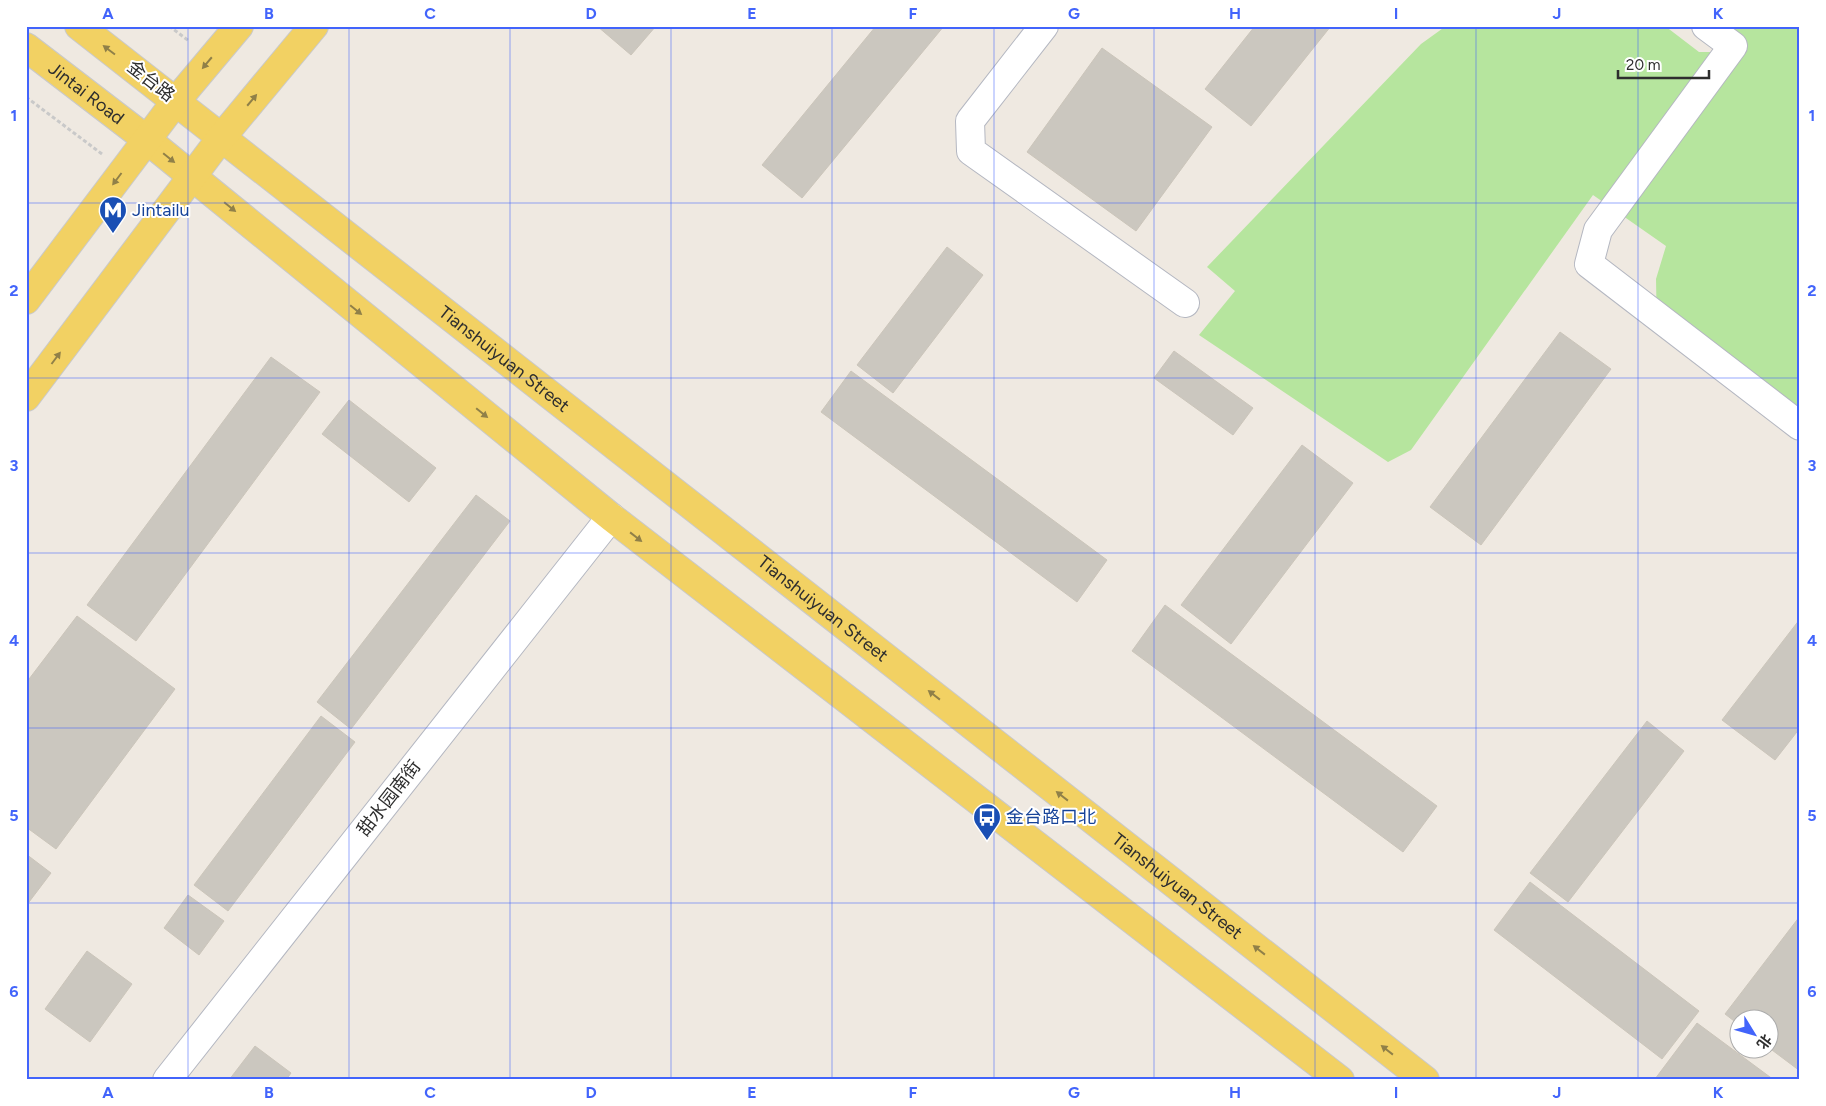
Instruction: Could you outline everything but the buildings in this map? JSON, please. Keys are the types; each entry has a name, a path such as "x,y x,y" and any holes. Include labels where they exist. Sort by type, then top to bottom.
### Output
{"main road":[{"name":"金台路","path":"79,26 176,100 221,138"},
{"path":"26,300 176,100 238,26"},
{"path":"26,397 221,138 314,26"},
{"name":"Jintai Road","path":"30,50 146,139 192,177"},
{"name":"Tianshuiyuan Street","path":"221,138 1425,1080"},
{"path":"192,177 610,517 1340,1080"}],"street":[{"path":"1044,26 970,122 971,151 1185,303"},
{"path":"1706,26 1733,46 1598,230 1589,264 1800,426"},
{"name":"甜水园南街","path":"167,1080 610,517"}],"path":[{"path":"26,97 123,170"}],"green space":[{"path":"1446,26 1665,26 1699,52 1719,52 1724,26 1800,26 1800,438 1657,332 1656,279 1666,246 1593,195 1411,450 1388,462 1199,335 1235,291 1207,267 1421,44"}],"place":[{"name":"Jintailu","path":"113,234"},
{"name":"金台路口北","path":"987,841"}]}
